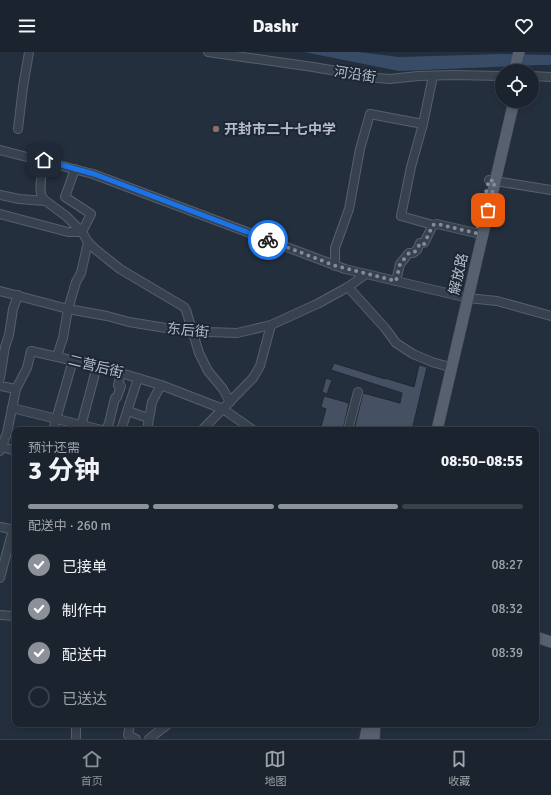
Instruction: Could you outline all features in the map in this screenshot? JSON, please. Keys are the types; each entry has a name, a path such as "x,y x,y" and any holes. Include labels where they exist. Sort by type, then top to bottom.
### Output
{"main road":[{"path":"515,64 518,52"},
{"path":"523,64 526,52"},
{"name":"解放路","path":"438,427 465,297 492,180 506,108"},
{"name":"解放路","path":"432,427 446,366 465,297 476,233 512,108"},
{"path":"539,637 551,642"},
{"path":"366,739 368,727"},
{"path":"374,739 376,727"}],"street":[{"path":"18,129 22,87 29,52"},
{"name":"河沿街","path":"208,52 378,78 390,79 433,76 495,76"},
{"path":"433,76 401,216 433,225 437,224 476,233"},
{"path":"539,76 551,77"},
{"path":"336,266 335,248 350,209 360,149 370,114 423,124"},
{"path":"0,150 44,160 128,187 336,266 465,297 497,301 551,316"},
{"path":"44,160 41,196 45,201 66,216 82,232 88,242 120,269 184,307 199,353 208,371 223,389 230,402"},
{"path":"75,169 65,197 90,214 82,232"},
{"path":"492,180 551,190"},
{"path":"0,195 32,201 45,201"},
{"path":"0,214 68,232 82,232"},
{"path":"396,281 400,264 409,253 413,253 417,250 420,243 424,244 433,225"},
{"path":"57,356 63,338 68,309 80,274 88,242"},
{"name":"东后街","path":"0,291 68,309 107,316 128,322 192,331 237,333 271,325 319,304 348,287 366,274"},
{"path":"348,287 385,328 396,343 413,354 446,366"},
{"path":"0,378 2,346 8,335 13,309 18,295"},
{"path":"205,427 256,374 260,366 271,325"},
{"name":"二营后街","path":"1,448 4,428 12,408 16,389 27,368 31,351 97,366 161,385 223,409 249,427"},
{"path":"54,427 73,360"},
{"path":"12,408 57,418 80,427 97,366"},
{"path":"107,427 115,398 117,397 121,386 118,385 121,373"},
{"path":"122,427 138,378"},
{"path":"147,427 152,402 161,385"},
{"path":"0,386 16,389"},
{"path":"349,427 358,392"},
{"path":"128,411 148,418"},
{"path":"1,448 12,450"},
{"path":"0,527 12,529"},
{"path":"0,578 12,536"},
{"path":"0,615 12,616"},
{"path":"76,727 76,739"},
{"path":"129,727 128,735 136,739"},
{"path":"150,739 164,727"}],"water":[{"path":"304,52 358,52 399,57 502,54 551,55 551,65 495,64 495,67 399,71"}],"building":[{"path":"334,363 414,387 419,365 427,367 413,427 355,427 363,393 400,403 402,393 331,370"},
{"path":"326,378 332,380 327,394 322,392"},
{"path":"324,396 349,403 344,427 321,427 326,409 321,407"}],"way so far":[{"path":"268,240 336,266 396,281 400,264 409,253 413,253 417,250 420,243 424,244 433,225 437,224 476,233 489,180 495,181 488,210"}],"place":[{"name":"开封市二十七中学","path":"216,129"}],"route":[{"path":"44,160 94,174 268,240"}]}
